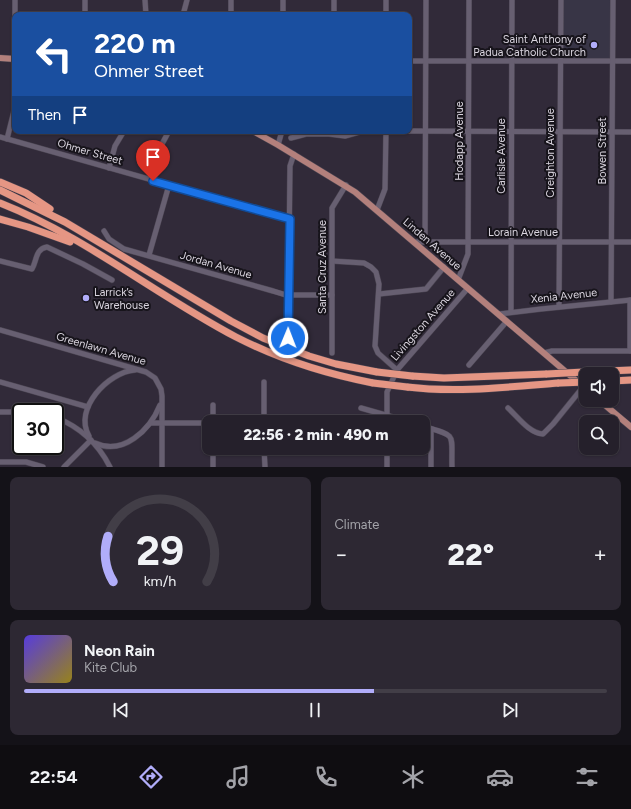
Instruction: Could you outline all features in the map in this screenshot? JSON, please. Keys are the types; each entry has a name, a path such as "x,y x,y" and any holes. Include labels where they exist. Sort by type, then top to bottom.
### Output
{"highway":[{"path":"0,182 26,193 88,235"},
{"path":"0,190 31,204 88,235 231,322 263,338 309,356 336,364 377,372 412,376 466,378 602,371 631,368"},
{"path":"0,203 27,214 93,251 209,322 237,337 270,353 322,371 373,383 440,390 559,383 579,385"},
{"path":"0,219 55,235 93,251"}],"main road":[{"path":"0,58 12,59"},
{"name":"Linden Avenue","path":"258,134 355,192 579,381"},
{"path":"609,407 628,421 631,427"}],"street":[{"path":"15,0 15,12"},
{"path":"85,0 85,12"},
{"path":"145,0 146,12"},
{"path":"184,12 187,0"},
{"path":"231,0 231,12"},
{"path":"283,0 283,12"},
{"path":"334,0 334,12"},
{"path":"386,0 386,12"},
{"path":"425,242 426,0"},
{"name":"Hodapp Avenue","path":"458,280 467,256 468,242 470,0"},
{"name":"Carlisle Avenue","path":"511,312 512,0"},
{"name":"Creighton Avenue","path":"559,307 561,0"},
{"name":"Bowen Street","path":"611,302 613,0"},
{"path":"412,61 631,61"},
{"path":"7,139 12,119"},
{"path":"412,131 631,132"},
{"path":"109,168 115,146 122,134"},
{"path":"153,181 162,144 167,134"},
{"path":"278,145 281,134"},
{"path":"291,138 300,135 316,134"},
{"path":"337,134 345,136 352,134"},
{"path":"377,210 385,189 386,134"},
{"name":"Ohmer Street","path":"0,137 290,219"},
{"path":"288,338 290,166 294,154"},
{"path":"150,255 169,185"},
{"name":"Santa Cruz Avenue","path":"332,353 332,208 346,186"},
{"name":"Jordan Avenue","path":"104,231 108,238 120,247 273,291 289,295 332,295"},
{"name":"Lorain Avenue","path":"414,242 631,242"},
{"path":"0,261 32,269 39,252 47,247 112,280"},
{"path":"332,261 361,262 371,267 376,272 379,280 379,294 375,346 378,353 397,370"},
{"path":"379,294 426,289 444,267"},
{"name":"Livingston Avenue","path":"387,415 387,392 397,370 468,288"},
{"path":"544,353 552,351 630,351 630,300"},
{"name":"Xenia Avenue","path":"499,314 630,300"},
{"path":"469,365 507,321"},
{"name":"Greenlawn Avenue","path":"0,330 146,372 155,378 161,389 162,467"},
{"path":"110,467 85,429 85,420 88,407 105,384 128,371 137,370"},
{"path":"0,382 88,407"},
{"path":"264,382 264,415"},
{"path":"508,408 533,431 543,434 579,393"},
{"path":"64,421 92,440 106,447 121,445 135,438 151,423 162,402"},
{"path":"213,405 213,415"},
{"path":"361,408 384,415"},
{"path":"0,412 12,412"},
{"path":"151,423 202,423"},
{"path":"431,467 431,429 444,432 450,436 452,443 452,467"},
{"path":"64,467 92,440"},
{"path":"213,455 213,467"},
{"path":"264,455 265,467"},
{"path":"387,455 387,467"},
{"path":"0,462 26,462 43,467"}],"shaded area":[{"path":"561,0 613,0 612,61 560,61"}],"place":[{"name":"Saint Anthony of Padua Catholic Church","path":"594,45"},
{"name":"Larrick’s Warehouse","path":"86,298"}],"route":[{"path":"153,181 290,219 288,338"}]}
